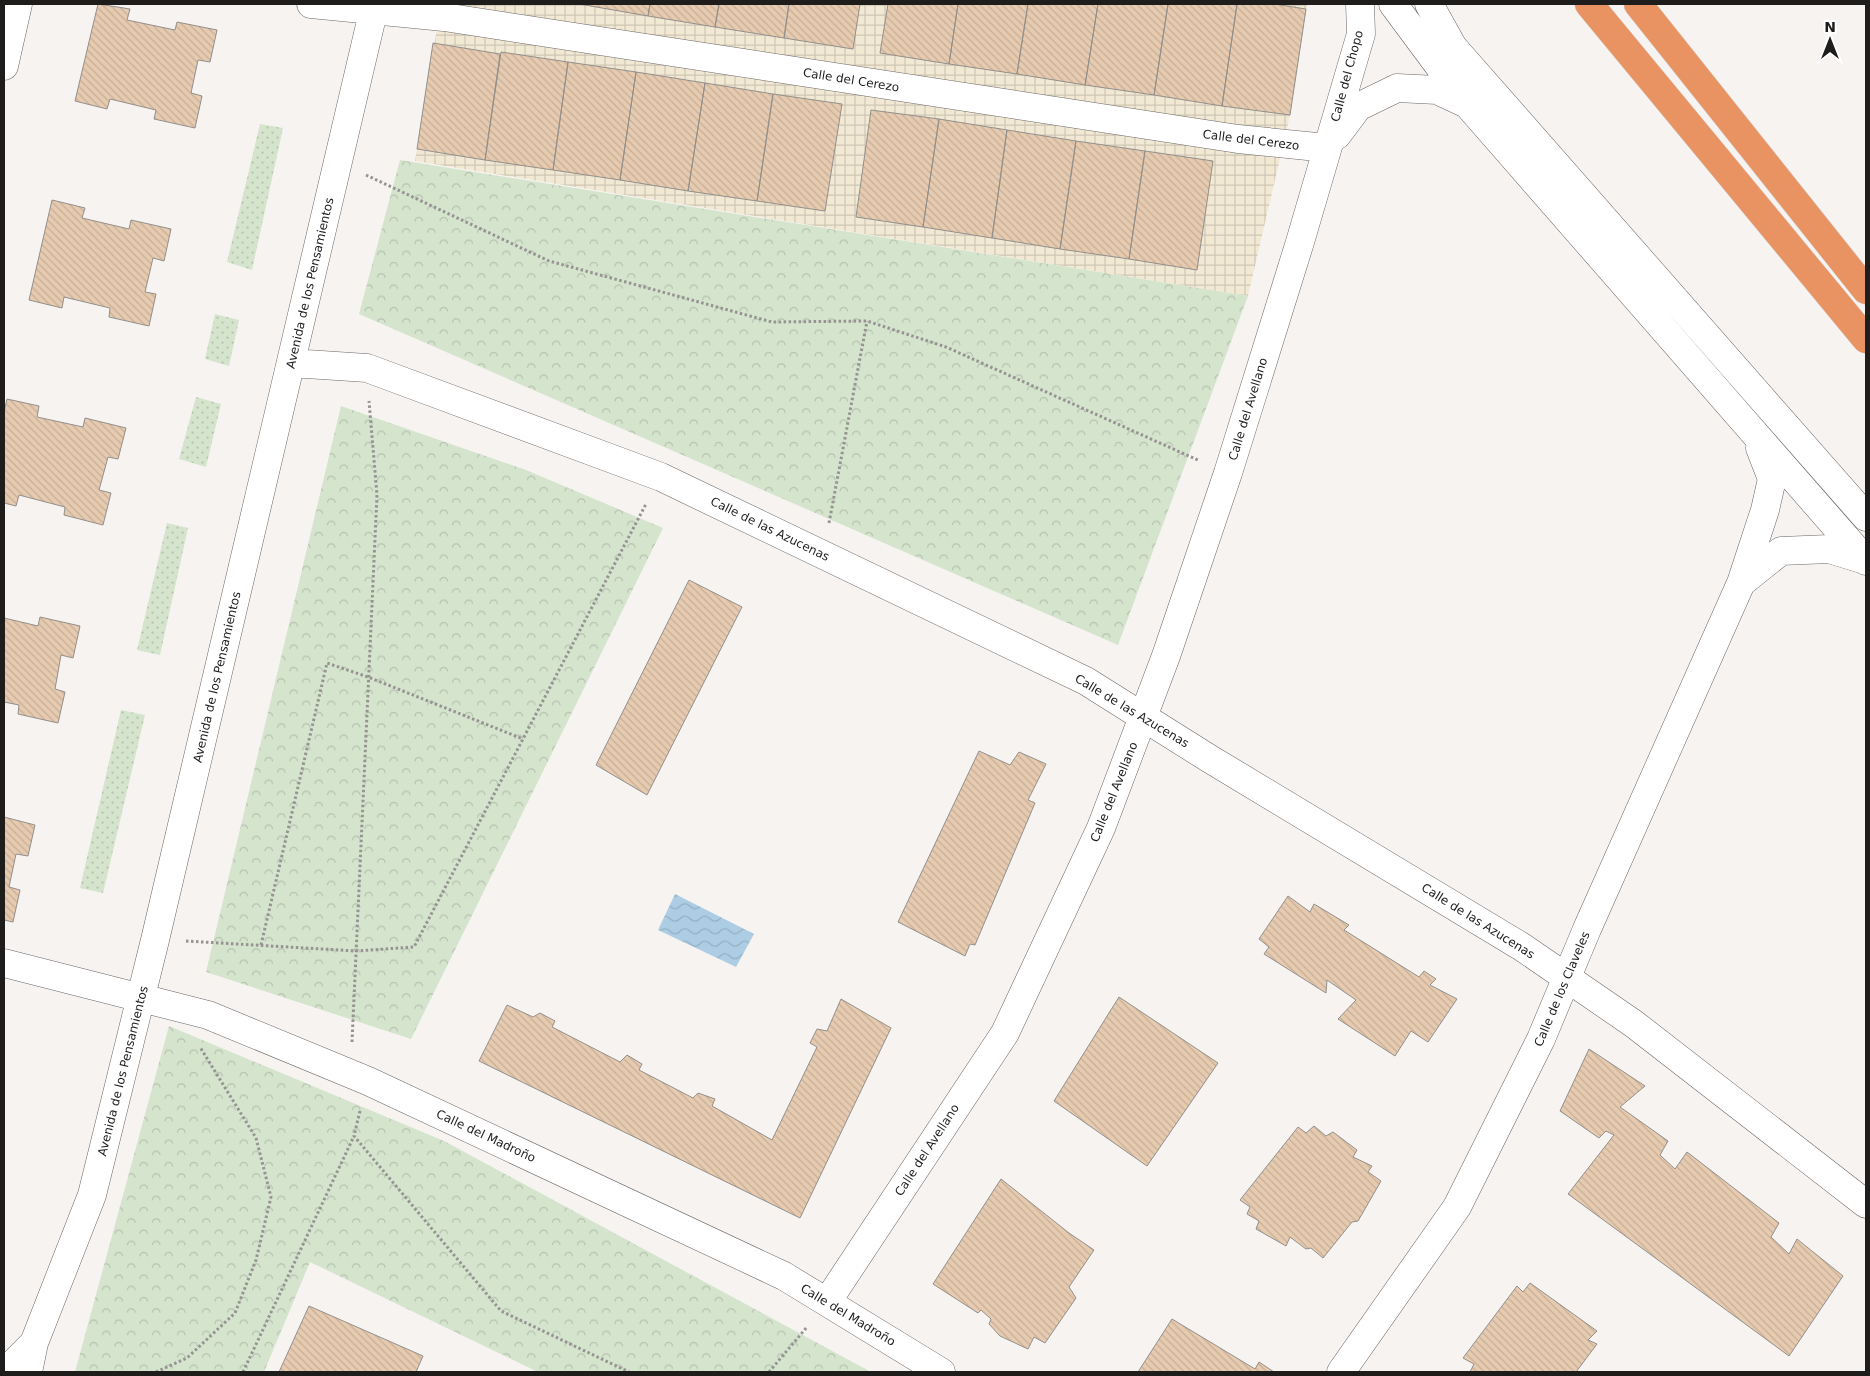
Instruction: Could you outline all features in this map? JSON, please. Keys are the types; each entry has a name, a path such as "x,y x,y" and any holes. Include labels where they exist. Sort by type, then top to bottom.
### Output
{"highway":[{"path":"1589,4 1866,339"},
{"path":"1638,4 1866,290"}],"street":[{"path":"4,66 18,4"},
{"name":"Calle del Cerezo","path":"310,4 375,7 1238,139 1327,148"},
{"name":"Calle del Chopo","path":"1327,148 1361,34 1360,4"},
{"path":"1393,4 1468,105 1866,561"},
{"path":"1429,4 1453,47 1866,517"},
{"name":"Avenida de los Pensamientos","path":"28,1372 34,1343 92,1195 155,940 375,7"},
{"path":"1327,148 1358,107 1397,88 1437,90 1468,105"},
{"name":"Calle del Avellano","path":"827,1302 1005,1033 1101,828 1143,717 1228,473 1300,242 1327,148"},
{"name":"Calle de las Azucenas","path":"291,363 367,368 661,477 1086,681 1522,947 1634,1024 1866,1204"},
{"name":"Calle de los Claveles","path":"1341,1372 1457,1207 1541,1039 1587,929 1741,583 1765,510 1772,479 1754,432"},
{"path":"1741,583 1780,551 1829,549 1866,561"},
{"name":"Calle del Madroño","path":"4,963 208,1015 359,1077 784,1276 941,1372"},
{"name":"Avenida de los Pensamientos","path":"5,1372 34,1343"}],"path":[{"path":"338,162 549,261 772,322 867,321 946,347 1228,473"},
{"path":"829,526 867,321"},
{"path":"243,1372 354,1136 359,1077 356,951 377,495 367,368"},
{"path":"155,940 261,944 356,951 414,947 661,477"},
{"path":"261,944 327,663 368,677 523,739"},
{"path":"156,1372 187,1358 235,1312 256,1260 271,1197 256,1138 175,1006"},
{"path":"354,1136 501,1311 629,1372"},
{"path":"769,1372 827,1302"}],"shaded area":[{"path":"441,4 1307,4 1290,115 1248,296 415,161"}],"green space":[{"path":"260,124 283,128 252,270 227,262"},
{"path":"400,160 1248,296 1118,645 359,314"},
{"path":"215,314 239,320 229,366 205,359"},
{"path":"196,397 221,404 206,467 179,459"},
{"path":"341,406 526,470 663,528 411,1039 206,972"},
{"path":"167,523 188,528 160,655 137,650"},
{"path":"121,710 145,715 103,893 80,888"},
{"path":"169,1026 444,1141 871,1372 538,1372 310,1262 264,1372 75,1372"}],"water":[{"path":"675,894 754,934 736,967 658,930"}],"building":[{"path":"98,4 130,9 127,20 175,30 177,22 217,30 210,62 198,60 191,93 202,96 195,128 154,119 156,110 110,99 107,109 75,101"},
{"path":"579,4 650,4 648,16"},
{"path":"650,4 719,4 715,27 648,16"},
{"path":"719,4 789,4 784,38 715,27"},
{"path":"789,4 860,4 853,49 784,38"},
{"path":"888,4 958,4 949,64 880,53"},
{"path":"958,4 1028,4 1017,74 949,64"},
{"path":"1028,4 1098,4 1085,85 1017,74"},
{"path":"1098,4 1168,4 1154,95 1085,85"},
{"path":"1168,4 1237,4 1222,106 1154,95"},
{"path":"1237,4 1274,4 1306,9 1290,115 1222,106"},
{"path":"433,43 500,54 485,160 417,149"},
{"path":"501,52 568,62 553,170 485,160"},
{"path":"568,62 636,72 620,180 553,170"},
{"path":"636,72 705,83 688,191 620,180"},
{"path":"705,83 773,94 757,201 688,191"},
{"path":"773,94 842,104 825,211 757,201"},
{"path":"871,110 939,119 923,227 856,217"},
{"path":"939,119 1007,130 992,238 923,227"},
{"path":"1007,130 1076,141 1060,249 992,238"},
{"path":"1076,141 1145,151 1129,259 1060,249"},
{"path":"1145,151 1213,161 1197,270 1129,259"},
{"path":"52,200 85,208 82,218 129,229 131,220 171,229 164,261 153,258 145,292 156,294 149,326 109,317 110,308 64,297 62,308 29,300"},
{"path":"7,399 39,406 37,417 83,427 85,418 126,428 118,459 108,457 99,490 111,493 103,525 64,515 65,507 19,495 16,506 4,503 4,412"},
{"path":"689,580 742,607 647,795 596,765"},
{"path":"40,617 80,626 73,658 61,655 55,689 65,692 58,723 18,714 19,705 4,702 4,618 38,626"},
{"path":"979,751 1010,765 1019,752 1046,764 1028,800 1035,803 975,945 970,944 965,956 898,922"},
{"path":"4,817 35,825 28,856 16,854 9,887 20,890 13,922 4,920"},
{"path":"1288,896 1310,912 1314,904 1349,925 1344,930 1419,977 1424,971 1436,979 1430,985 1457,999 1428,1042 1411,1031 1395,1056 1338,1019 1356,1000 1327,980 1326,993 1264,954 1269,947 1259,939"},
{"path":"1119,997 1218,1063 1147,1166 1054,1101"},
{"path":"841,999 891,1028 800,1218 479,1061 507,1005 533,1017 540,1013 555,1021 552,1027 620,1062 627,1055 642,1064 639,1070 693,1098 698,1093 715,1099 712,1106 772,1140 817,1047 810,1043 817,1029 827,1031"},
{"path":"1589,1049 1645,1086 1620,1107 1668,1141 1660,1155 1675,1169 1687,1152 1779,1223 1771,1237 1789,1254 1797,1239 1843,1276 1789,1356 1568,1194 1614,1135 1606,1131 1599,1138 1560,1111"},
{"path":"1314,1126 1326,1136 1333,1132 1357,1150 1353,1157 1372,1166 1368,1172 1381,1181 1358,1221 1352,1222 1323,1258 1311,1248 1306,1249 1290,1237 1286,1246 1256,1229 1259,1221 1247,1214 1250,1207 1240,1200 1298,1127 1306,1133"},
{"path":"1001,1179 1069,1233 1094,1250 1069,1287 1076,1298 1045,1343 1034,1337 1028,1349 1000,1336 989,1324 991,1319 981,1310 978,1313 933,1284"},
{"path":"1530,1283 1597,1331 1588,1340 1597,1344 1576,1372 1470,1372 1474,1364 1463,1358 1517,1286 1523,1292"},
{"path":"309,1306 423,1356 416,1372 279,1372"},
{"path":"1172,1319 1255,1369 1259,1362 1274,1372 1138,1372"}]}
